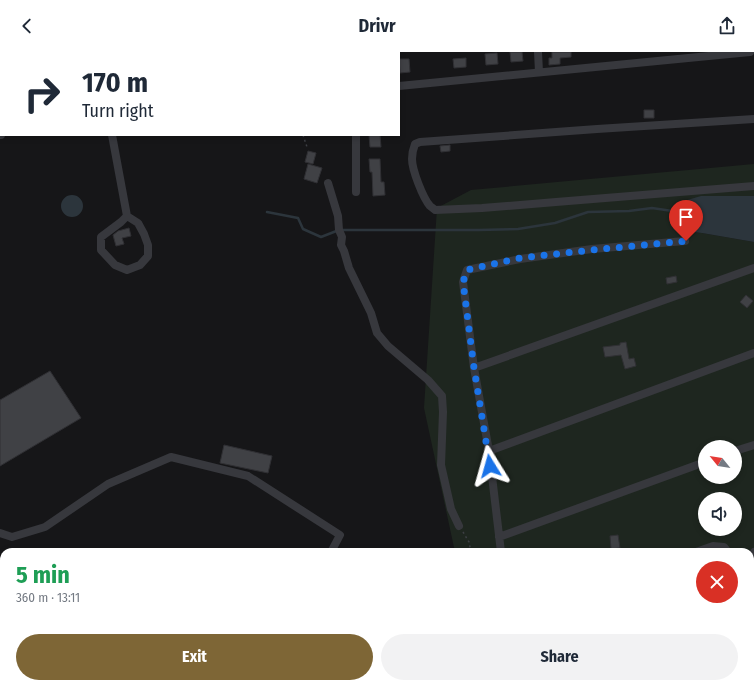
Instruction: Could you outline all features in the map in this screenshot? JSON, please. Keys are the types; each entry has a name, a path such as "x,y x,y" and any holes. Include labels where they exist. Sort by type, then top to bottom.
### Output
{"street":[{"path":"538,52 538,72"},
{"path":"400,86 750,52"},
{"path":"754,120 597,129 420,142 415,144 412,151 412,161 415,175 429,206 435,210 548,203 754,186"},
{"path":"112,136 127,216 138,223 148,246 148,256 140,265 127,270 115,265 101,250 101,237 127,216"},
{"path":"356,136 356,192"},
{"path":"328,183 338,216 339,230 342,237 341,245 370,312 377,333 388,346 428,380 442,396 443,412 441,465 452,509 459,526"},
{"path":"500,548 489,451 474,368 463,282 467,270 520,258 686,241"},
{"path":"474,368 754,268"},
{"path":"489,451 754,353"},
{"path":"742,449 754,445"},
{"path":"0,533 12,537 46,527 108,484 171,457 248,476 340,535 333,548"},
{"path":"499,537 698,465"},
{"path":"707,548 713,546 719,548"}],"path":[{"path":"303,136 306,147"},
{"path":"459,526 469,542 471,548"}],"shaded area":[{"path":"754,164 754,196 729,196 684,231 754,242 754,548 454,548 424,408 437,208 471,190"},
{"path":"72,195 80,198 83,206 80,214 72,217 64,214 61,206 64,198"},
{"path":"701,196 754,196 754,242 684,231 679,228 677,212 684,201"}],"building":[{"path":"510,52 522,52 523,61 511,62"},
{"path":"552,52 571,52 571,57 560,58 560,64 549,65 549,58 552,58"},
{"path":"497,53 498,64 486,65 485,54"},
{"path":"466,58 466,67 454,68 453,59"},
{"path":"400,59 409,59 410,72 400,73"},
{"path":"644,110 654,110 654,118 644,118"},
{"path":"369,136 380,136 381,147 370,147"},
{"path":"450,145 450,151 441,152 440,146"},
{"path":"308,151 316,153 313,164 305,162"},
{"path":"369,159 380,159 381,182 384,182 385,195 373,196 372,172 370,172"},
{"path":"308,164 322,168 317,183 304,179"},
{"path":"129,228 131,236 122,238 124,244 116,246 113,235 118,231"},
{"path":"676,276 677,282 667,284 666,278"},
{"path":"746,295 753,301 747,308 740,302"},
{"path":"626,342 629,359 634,358 636,366 625,369 621,355 605,357 603,347 620,345 620,343"},
{"path":"50,371 81,418 0,466 0,400"},
{"path":"224,445 272,456 268,473 220,463"},
{"path":"618,535 620,548 611,548 610,536"}],"waterway":[{"path":"267,212 298,218 303,229 321,237 339,230 518,229 555,223 588,212 629,211 652,208 679,212"}],"route":[{"path":"490,466 489,451 474,368 463,282 467,270 520,258 686,241"}]}
